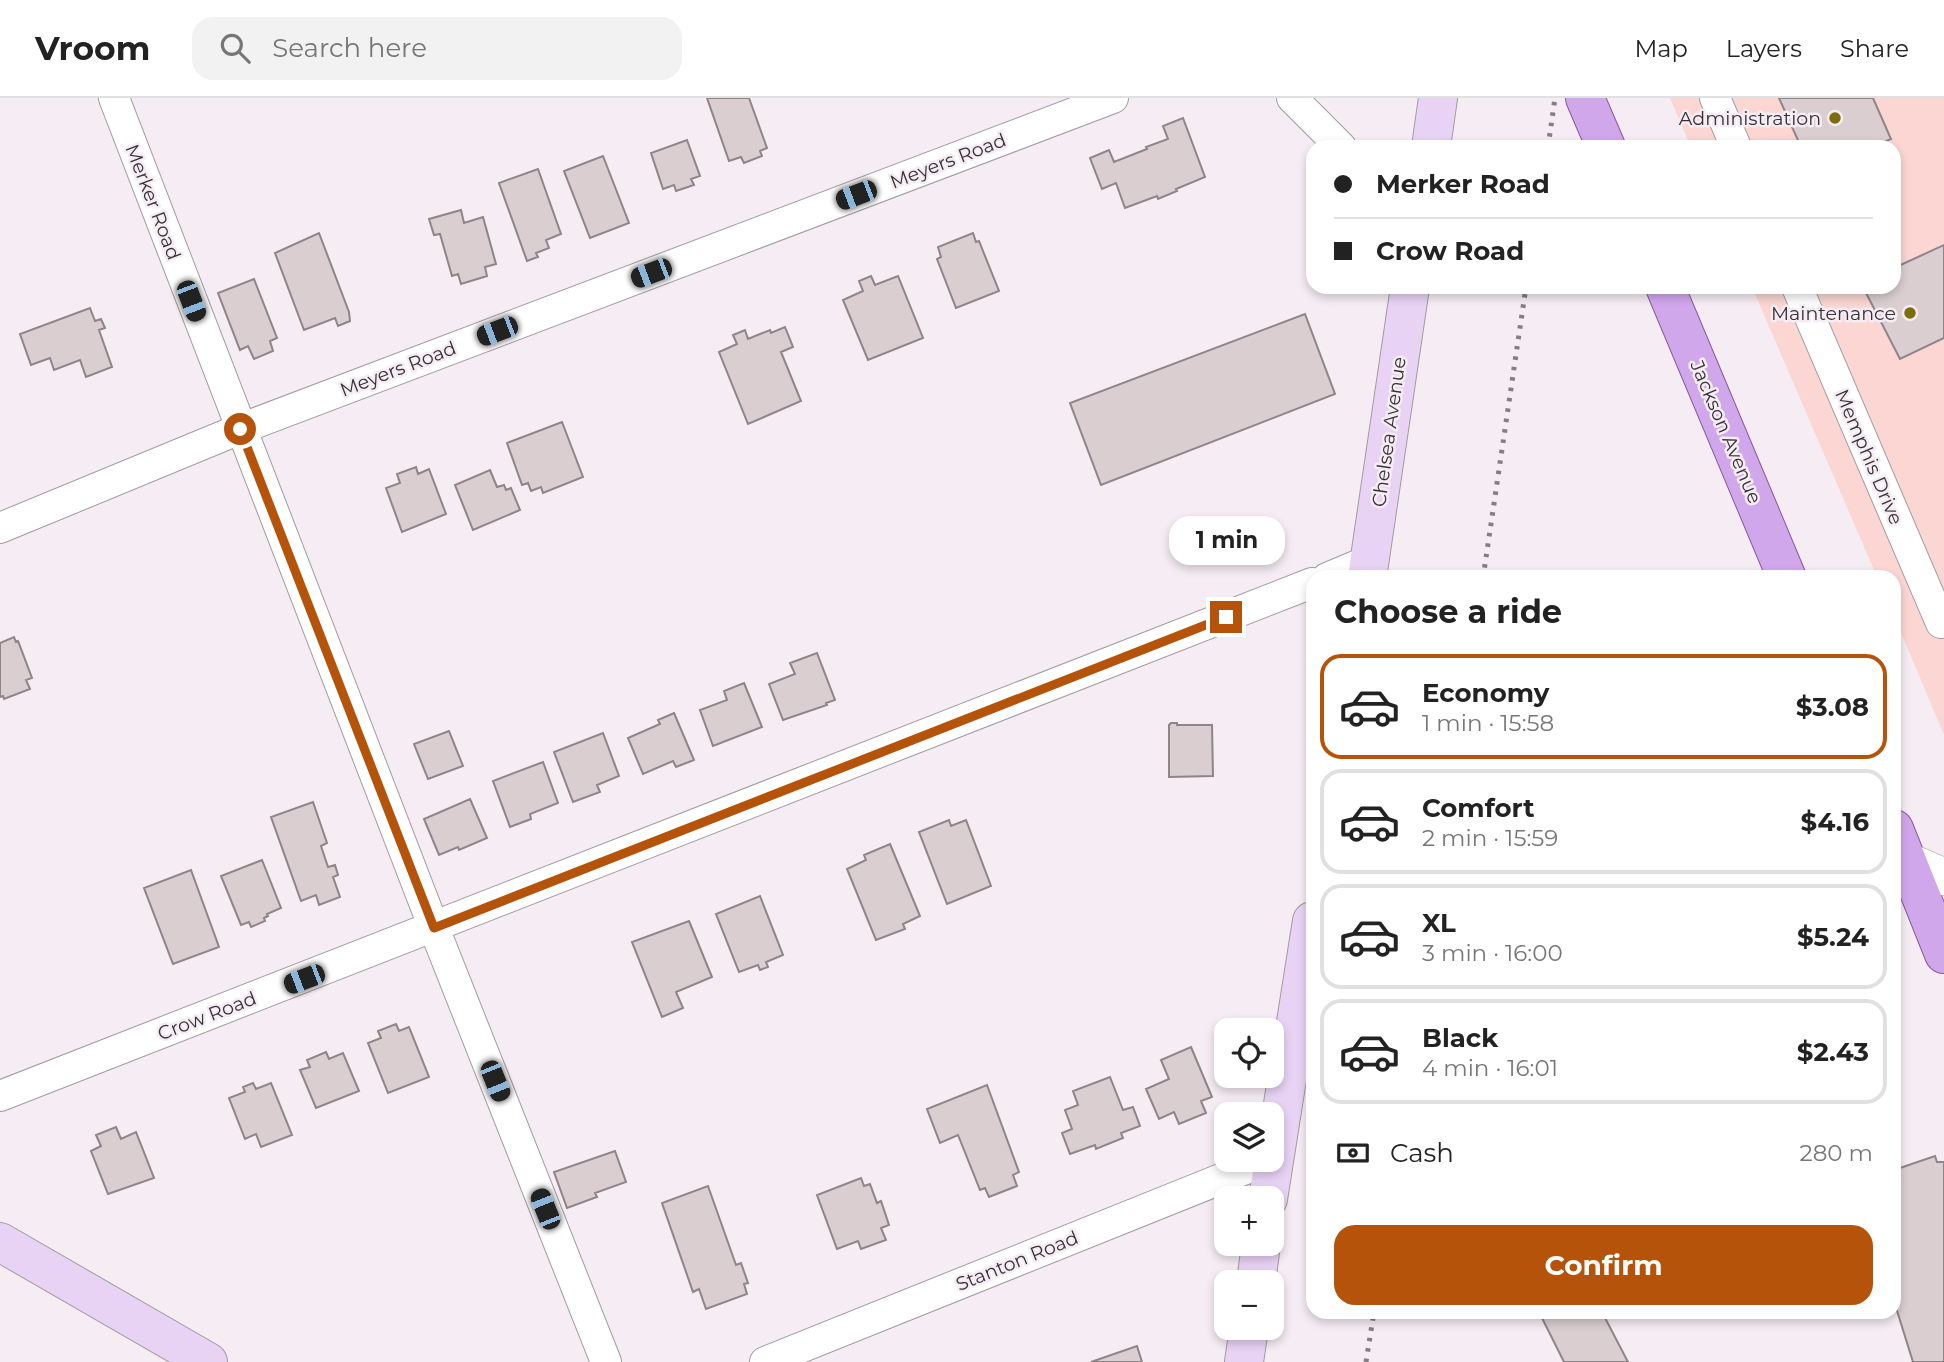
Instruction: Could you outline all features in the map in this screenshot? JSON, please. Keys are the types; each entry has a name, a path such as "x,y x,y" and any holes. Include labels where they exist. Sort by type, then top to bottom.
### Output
{"main road":[{"path":"1432,140 1438,98"},
{"path":"1585,98 1603,140"},
{"name":"Chelsea Avenue","path":"1369,569 1409,294"},
{"name":"Jackson Avenue","path":"1668,294 1784,570"},
{"path":"1901,848 1944,954"},
{"path":"1282,1102 1306,956"},
{"path":"0,1242 208,1362"},
{"path":"1244,1362 1247,1340"}],"street":[{"name":"Merker Road","path":"114,98 434,928 606,1362"},
{"name":"Meyers Road","path":"0,528 240,429 1113,98"},
{"path":"1292,98 1334,140"},
{"path":"1715,98 1733,140"},
{"name":"Memphis Drive","path":"1800,294 1943,625"},
{"name":"Crow Road","path":"0,1096 1306,585"},
{"path":"1901,847 1944,877"},
{"name":"Stanton Road","path":"765,1362 1240,1172"}],"shaded area":[{"path":"1670,98 1944,98 1944,735 1901,633 1901,570 1874,570 1755,294 1901,294 1901,140 1688,140"}],"building":[{"path":"707,98 749,98 767,148 760,151 762,156 744,163 741,157 729,161"},
{"name":"Administration","path":"1779,98 1873,98 1891,139 1889,140 1798,140"},
{"path":"1183,118 1205,177 1158,199 1157,196 1125,208 1116,183 1102,189 1090,158 1109,150 1114,162 1147,149 1146,147 1168,139 1163,126"},
{"path":"687,140 700,176 691,179 694,185 676,191 674,185 663,189 651,153"},
{"path":"603,156 629,223 590,238 564,171"},
{"path":"538,169 561,234 546,240 549,248 536,253 538,257 527,261 499,183"},
{"path":"461,210 464,223 483,217 496,264 485,267 487,276 461,284 458,274 452,276 440,234 434,235 429,219"},
{"path":"319,233 350,321 338,326 335,318 304,330 275,253"},
{"path":"973,233 976,242 979,241 999,291 956,308 937,259 941,257 938,247"},
{"name":"Maintenance","path":"1944,245 1944,338 1900,359 1867,294 1901,294 1901,265"},
{"path":"871,276 875,285 898,276 923,338 868,360 843,300 863,291 859,281"},
{"path":"254,279 277,338 270,341 273,351 254,359 248,346 240,350 218,293"},
{"path":"90,308 95,321 101,319 105,328 99,330 112,367 86,377 80,360 54,370 50,358 31,365 20,334"},
{"path":"1305,314 1335,394 1101,485 1070,403"},
{"path":"785,327 793,347 781,352 801,401 748,424 719,352 737,344 733,335 745,330 748,339"},
{"path":"562,422 583,477 543,493 541,487 531,491 528,483 522,485 507,443"},
{"path":"416,467 418,474 429,469 446,514 402,532 386,488 400,483 397,474"},
{"path":"490,470 497,487 504,485 506,490 511,488 520,510 473,530 455,485"},
{"path":"14,637 32,678 26,680 30,689 4,699 3,696 0,697 0,643"},
{"path":"817,653 835,700 783,720 769,684 795,674 790,663"},
{"path":"744,683 762,727 713,746 700,710 727,700 724,691"},
{"path":"674,713 694,760 676,767 673,761 643,774 628,738 660,724 658,720"},
{"path":"1171,723 1212,725 1213,776 1169,777"},
{"path":"449,731 463,766 428,779 414,744"},
{"path":"603,733 619,776 597,785 600,792 573,802 554,752"},
{"path":"543,762 558,803 530,814 531,819 510,827 493,781"},
{"path":"470,799 487,838 439,855 424,819"},
{"path":"313,802 327,843 321,846 328,867 335,865 338,875 333,877 340,897 319,905 316,895 301,901 271,817"},
{"path":"949,820 951,826 966,820 991,886 947,904 919,832"},
{"path":"890,844 920,916 903,924 905,929 876,940 847,869 866,860 864,855"},
{"path":"262,860 281,908 267,914 265,921 251,927 249,922 241,925 221,876"},
{"path":"191,870 219,947 173,964 144,888"},
{"path":"760,896 783,955 766,962 768,967 760,970 758,965 739,972 716,914"},
{"path":"689,921 712,977 676,992 683,1008 662,1017 632,942"},
{"path":"396,1024 399,1031 409,1027 429,1077 388,1093 368,1043 381,1038 378,1031"},
{"path":"1191,1047 1212,1097 1201,1101 1206,1113 1179,1124 1174,1112 1159,1119 1146,1089 1169,1079 1161,1060"},
{"path":"326,1052 329,1059 343,1053 359,1091 316,1108 300,1070 310,1067 307,1060"},
{"path":"1110,1077 1123,1110 1133,1107 1140,1126 1121,1133 1123,1138 1096,1149 1095,1145 1070,1154 1062,1133 1072,1129 1065,1110 1078,1105 1073,1091"},
{"path":"253,1083 256,1089 271,1083 292,1135 261,1147 256,1134 245,1139 229,1098 245,1092 243,1087"},
{"path":"987,1085 1019,1172 1013,1175 1017,1186 989,1197 985,1188 980,1190 958,1135 940,1143 927,1109"},
{"path":"116,1127 121,1139 136,1132 154,1178 108,1194 91,1151 101,1146 96,1135"},
{"path":"615,1151 626,1182 595,1193 597,1197 567,1208 554,1172"},
{"path":"1935,1156 1937,1162 1944,1162 1944,1362 1913,1362 1900,1319 1901,1168"},
{"path":"861,1178 864,1186 870,1184 877,1203 881,1201 889,1225 881,1228 886,1240 861,1249 858,1241 837,1249 817,1195"},
{"path":"708,1186 736,1265 741,1263 748,1283 744,1284 747,1294 706,1309 699,1289 693,1292 662,1203"},
{"path":"1542,1319 1606,1319 1628,1362 1564,1362"},
{"path":"1137,1346 1142,1362 1091,1362"}],"railway":[{"path":"1549,140 1555,98"},
{"path":"1484,570 1525,294"},
{"path":"1366,1362 1373,1319"}],"place":[{"name":"Administration","path":"1835,118"},
{"name":"Maintenance","path":"1910,313"}],"route":[{"path":"240,429 434,928 1226,617"}]}
